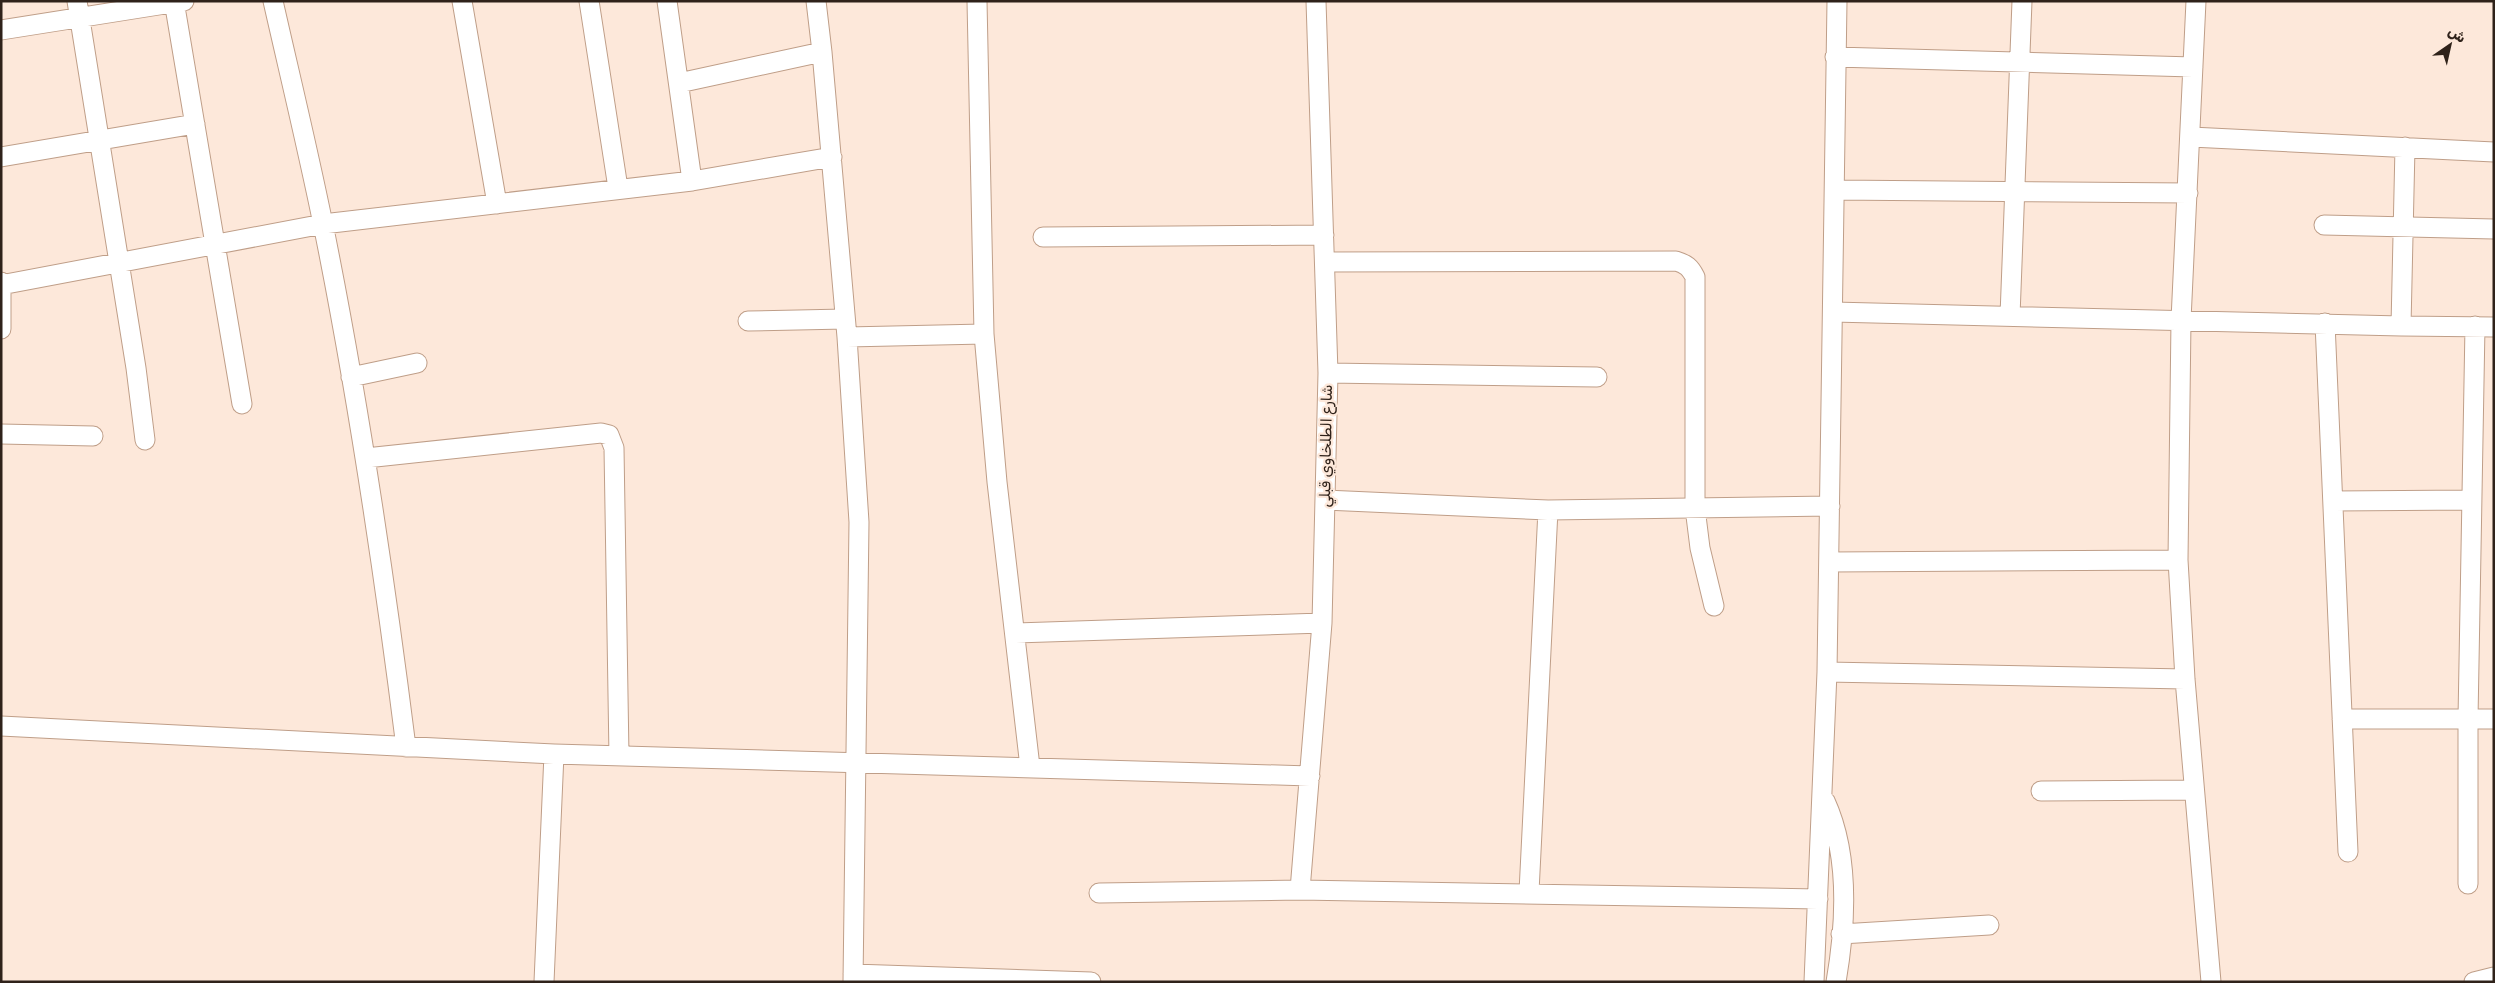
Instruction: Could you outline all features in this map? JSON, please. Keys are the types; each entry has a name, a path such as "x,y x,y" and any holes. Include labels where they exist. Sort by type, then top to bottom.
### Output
{"street":[{"path":"273,1 323,224 366,458 406,747"},
{"path":"462,1 497,204"},
{"path":"589,1 618,188"},
{"path":"666,1 692,181"},
{"path":"816,1 832,157 860,522 853,978 1091,982"},
{"path":"977,1 984,334 997,482 1030,767"},
{"name":"شارع الطلخاوي قبلي","path":"1300,890 1322,623 1328,372 1316,1"},
{"path":"1814,982 1828,672 1835,190 1835,57 1838,1"},
{"path":"2010,316 2022,1"},
{"path":"2196,1 2181,320 2178,560 2184,679 2211,982"},
{"path":"1,30 79,9 178,2 195,124 242,404"},
{"path":"79,9 136,368 145,440"},
{"path":"679,83 822,52"},
{"path":"1835,57 2193,67"},
{"path":"1,157 195,124"},
{"path":"2191,137 2494,152"},
{"path":"2401,326 2405,148"},
{"path":"1,329 1,284 323,224 618,188 692,181 832,157"},
{"path":"1835,190 2188,193"},
{"path":"2324,225 2494,229"},
{"path":"1043,236 1324,235"},
{"path":"1325,262 1676,261 1691,268 1694,277 1695,508 1700,548 1714,606"},
{"path":"1833,312 2401,326 2484,326 2471,500 2468,884"},
{"path":"748,320 846,328 984,334"},
{"path":"2325,323 2348,852"},
{"path":"351,377 417,363"},
{"path":"1328,372 1597,377"},
{"path":"366,458 601,433 609,435 614,448 619,756"},
{"path":"1,434 93,436"},
{"path":"1325,500 1548,510 1830,506"},
{"path":"2333,501 2471,500"},
{"path":"1530,892 1548,510"},
{"path":"1830,562 2178,560"},
{"path":"1014,633 1322,623"},
{"path":"1828,672 2184,679"},
{"path":"2342,719 2494,719"},
{"path":"1,726 554,754 1310,776"},
{"path":"544,982 554,754"},
{"path":"2041,792 2194,790"},
{"path":"1822,796 1836,827 1841,852 1841,934 1836,982"},
{"path":"1099,893 1300,890 1530,892 1818,899"},
{"path":"1841,934 1989,925"},
{"path":"2474,982 2494,977"}]}
